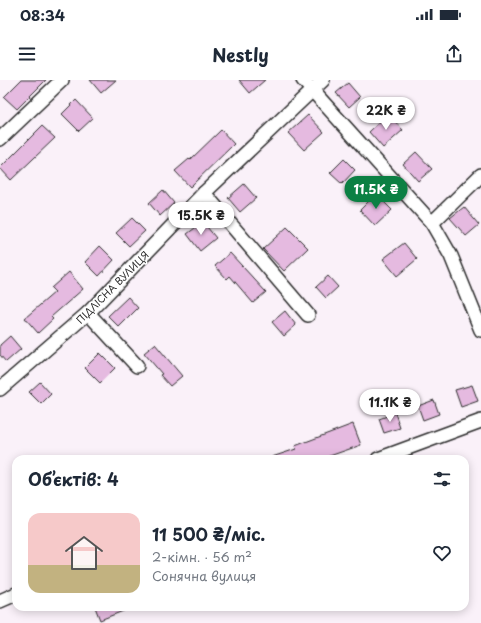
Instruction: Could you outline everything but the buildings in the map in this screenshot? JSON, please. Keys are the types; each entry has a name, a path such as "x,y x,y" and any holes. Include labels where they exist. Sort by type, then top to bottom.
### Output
{"street":[{"path":"0,139 62,80"},
{"path":"303,80 432,223 451,256 481,330"},
{"name":"ПІДЛІСНА ВУЛИЦЯ","path":"0,389 88,314 204,193 323,80"},
{"path":"432,223 481,175"},
{"path":"204,193 308,315"},
{"path":"88,314 137,366"},
{"path":"389,455 481,421"},
{"path":"0,601 12,596"}]}
